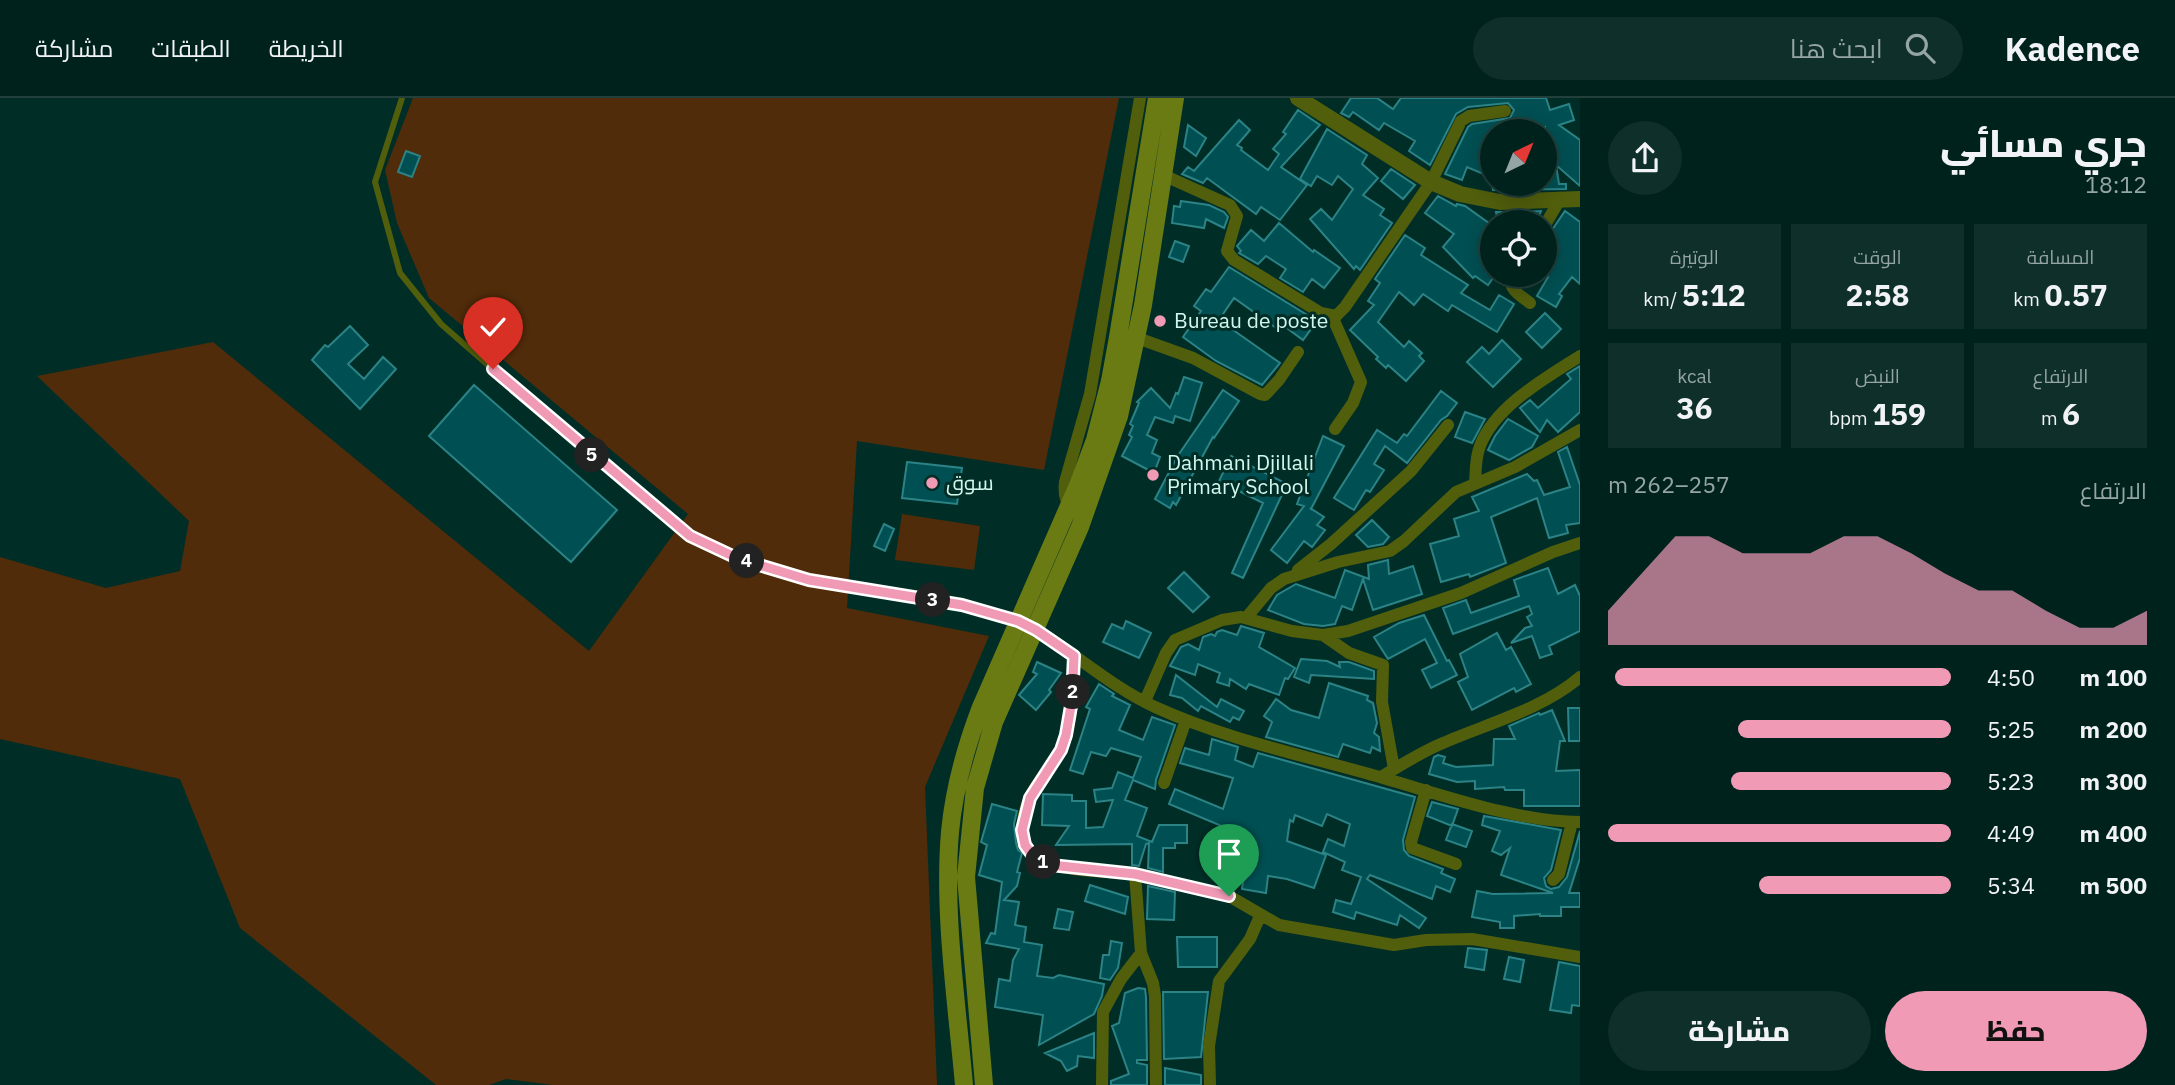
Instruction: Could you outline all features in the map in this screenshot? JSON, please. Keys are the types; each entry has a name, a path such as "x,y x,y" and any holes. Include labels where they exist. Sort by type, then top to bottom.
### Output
{"main road":[{"path":"984,1085 966,877 975,788 994,722 1036,630 1077,510 1110,382 1157,98"},
{"path":"964,1085 952,946 950,831 956,797 971,735 1018,621 1077,510 1119,416 1137,337 1175,98"}],"street":[{"path":"1077,510 1065,496 1065,482 1090,394 1140,98"},
{"path":"1298,98 1431,181 1460,194 1500,202 1580,199"},
{"path":"1163,175 1230,205 1237,216 1227,251 1234,260 1286,294 1321,313 1336,316 1345,307 1431,181 1461,121 1469,116 1504,111"},
{"path":"1554,210 1559,201"},
{"path":"1512,287 1530,303"},
{"path":"1332,316 1361,382 1353,403 1335,429"},
{"path":"1119,332 1193,358 1265,395 1298,352"},
{"path":"1475,484 1480,444 1492,424 1536,384 1580,356"},
{"path":"1246,618 1271,588 1331,544 1411,471 1448,425"},
{"path":"1292,575 1390,551 1456,492 1515,467 1580,430"},
{"path":"1145,701 1166,653 1178,638 1222,620 1239,616 1292,631 1323,635 1348,631 1461,593 1553,552 1580,543"},
{"path":"1018,621 1036,630 1118,686 1205,728 1500,810 1576,822 1559,874 1553,880"},
{"path":"1323,635 1349,653 1383,665 1382,702 1395,769"},
{"path":"1074,656 1072,700 1066,735 1061,750 1030,798 1023,826 1022,839 1033,856 1051,865 1135,874 1229,896 1279,925 1394,944 1462,938 1580,957"},
{"path":"1381,777 1440,744 1530,708 1567,688 1580,677"},
{"path":"1164,783 1186,719"},
{"path":"1426,790 1411,842 1412,848 1457,864"},
{"path":"1135,874 1141,953 1151,976 1155,996 1156,1085"},
{"path":"1210,1085 1209,1046 1219,981 1250,939 1261,916"},
{"path":"1102,1085 1104,1012 1121,979 1141,953"}],"lane":[{"path":"402,98 375,182 400,273 441,324 544,414 690,536 739,559 809,580 962,605 1018,621"}],"shaded area":[{"path":"413,98 1119,98 1044,470 857,441 847,608 989,636 925,787 937,1085 553,1085 506,1079 489,1085 436,1085 240,928 180,779 0,739 0,557 106,588 180,571 189,521 37,376 213,342 589,651 688,514 429,298 397,223 385,170"},
{"path":"902,514 980,526 974,570 895,560"}],"building":[{"path":"1351,98 1377,98 1393,109 1401,98 1546,98 1550,110 1569,104 1574,120 1559,125 1580,140 1580,186 1558,167 1558,119 1504,119 1510,118 1514,110 1508,103 1468,107 1456,114 1430,165 1409,151 1415,141 1384,123 1379,130 1353,112 1349,117 1341,113"},
{"path":"1298,110 1320,125 1281,167 1307,185 1280,220 1261,207 1256,214 1207,178 1203,183 1182,174 1188,167 1194,171 1239,120 1250,130 1237,145 1268,170 1279,154 1273,149 1286,134 1283,132"},
{"path":"1480,123 1480,172 1467,167 1462,180 1445,174 1472,124"},
{"path":"1188,125 1206,138 1196,156 1184,147"},
{"path":"1327,129 1367,155 1362,164 1378,178 1363,195 1384,209 1380,215 1392,223 1360,270 1356,266 1354,269 1310,219 1321,209 1332,220 1353,189 1338,176 1332,185 1317,176 1311,186 1300,179"},
{"path":"406,151 420,156 412,177 398,172"},
{"path":"1391,169 1415,185 1403,199 1381,181"},
{"path":"1558,178 1559,184 1566,184 1566,189 1558,189"},
{"path":"1438,196 1456,206 1465,206 1480,217 1480,279 1475,276 1473,278 1443,247 1454,234 1425,213"},
{"path":"1181,201 1209,205 1224,212 1228,217 1224,228 1206,219 1204,228 1172,223 1174,206 1180,207"},
{"path":"1565,211 1580,222 1580,284 1572,277 1559,294 1562,296 1556,307 1537,296 1542,287 1557,287 1557,223"},
{"path":"1279,223 1313,252 1314,250 1340,268 1324,288 1312,279 1303,292 1280,278 1286,269 1266,256 1258,264 1239,253 1241,251 1237,246 1251,230 1264,241"},
{"path":"1405,235 1425,248 1421,255 1468,285 1461,293 1490,310 1499,295 1514,304 1497,332 1452,305 1448,311 1423,294 1414,305 1399,292 1378,322 1404,347 1409,341 1422,353 1419,356 1424,361 1406,381 1388,365 1386,368 1376,359 1378,357 1350,330 1374,305 1368,301 1380,283 1375,279"},
{"path":"1175,241 1189,246 1183,262 1169,257"},
{"path":"1229,267 1317,321 1303,340 1280,323 1276,328 1234,298 1219,320 1280,363 1262,385 1216,361 1183,337 1201,311 1194,306 1206,289 1211,292"},
{"path":"1545,313 1561,329 1542,348 1526,332"},
{"path":"350,326 368,345 348,364 364,379 383,357 396,369 360,409 312,360 325,345 328,347"},
{"path":"1502,340 1521,359 1493,387 1467,362 1482,347 1489,354"},
{"path":"1580,366 1580,412 1558,432 1547,420 1540,432 1520,408 1530,400 1538,408 1571,379 1567,374"},
{"path":"1184,377 1202,383 1190,421 1175,416 1173,423 1155,417 1147,435 1157,440 1152,453 1160,457 1154,473 1122,456 1132,437 1129,435 1133,426 1130,424 1139,403 1137,402 1151,388 1170,408"},
{"path":"474,385 617,510 571,562 429,436"},
{"path":"1223,390 1239,401 1213,437 1176,505 1173,502 1170,508 1155,499 1177,457"},
{"path":"1441,391 1457,403 1407,463 1385,446 1374,464 1384,470 1370,492 1366,490 1354,510 1334,498 1377,430 1397,443 1404,434 1407,436"},
{"path":"1465,412 1485,419 1472,443 1455,437"},
{"path":"1508,419 1538,436 1532,447 1509,460 1488,450"},
{"path":"1323,436 1344,446 1311,509 1324,517 1317,525 1325,530 1312,547 1304,541 1287,563 1271,550 1304,506 1297,504"},
{"path":"1567,447 1580,485 1580,523 1566,525 1568,533 1549,538 1537,498 1491,517 1506,563 1470,577 1469,574 1441,582 1430,544 1459,536 1454,519 1479,511 1472,497 1527,474 1534,481 1537,480 1544,495 1570,487 1558,452"},
{"path":"1231,456 1287,484 1243,578 1232,573 1263,503 1219,481"},
{"name":"سوق","path":"907,462 962,468 957,504 902,498"},
{"path":"1372,520 1389,537 1383,544 1368,547 1356,535"},
{"path":"884,524 894,529 885,551 874,546"},
{"path":"1388,560 1389,574 1413,566 1422,594 1373,610 1363,579 1352,610 1342,606 1335,624 1323,626 1304,624 1268,610 1277,595 1296,584 1335,598 1345,570 1369,579 1368,565"},
{"path":"1548,568 1558,594 1575,585 1580,596 1580,631 1549,646 1552,654 1540,658 1532,636 1511,643 1525,628 1532,626 1527,617 1532,614 1529,606 1453,634 1443,608 1466,600 1471,613 1519,596 1514,580"},
{"path":"1184,572 1209,597 1193,612 1168,588"},
{"path":"1424,615 1457,675 1431,688 1422,670 1437,663 1425,639 1388,659 1374,637 1399,623"},
{"path":"1126,621 1151,633 1139,658 1103,642 1112,624 1123,629"},
{"path":"1241,626 1264,633 1259,647 1295,668 1288,679 1285,678 1279,695 1249,684 1246,689 1230,679 1229,686 1217,682 1220,673 1198,664 1195,675 1170,666 1181,647 1188,644 1199,650 1203,637 1211,634 1215,636 1222,630 1237,635"},
{"path":"1497,633 1506,650 1511,647 1531,684 1516,692 1514,688 1472,710 1458,682 1468,677 1460,654"},
{"path":"1301,659 1327,661 1340,667 1339,662 1349,662 1374,671 1374,679 1311,675 1309,683 1294,677"},
{"path":"1037,662 1061,673 1049,690 1051,692 1036,710 1019,695 1037,674 1033,672"},
{"path":"1176,675 1217,707 1221,699 1244,711 1239,720 1233,717 1230,722 1201,706 1198,711 1182,698 1170,695"},
{"path":"1329,683 1368,696 1367,700 1373,703 1377,723 1374,733 1379,737 1380,751 1372,747 1370,753 1343,744 1338,757 1266,737 1272,722 1264,716 1276,699 1291,710 1319,718"},
{"path":"1099,684 1114,694 1112,696 1130,705 1119,730 1143,740 1152,717 1175,725 1155,789 1133,780 1125,800 1147,808 1137,836 1152,842 1159,825 1187,825 1187,843 1175,843 1175,848 1163,848 1163,872 1148,868 1149,843 1146,844 1139,866 1132,865 1132,844 1056,845 1069,826 1042,825 1043,794 1072,795 1072,801 1086,801 1086,828 1103,827 1113,800 1096,802 1094,790 1112,788 1118,772 1133,778 1141,757 1111,748 1106,756 1091,752 1083,774 1070,770 1090,709 1086,707"},
{"path":"1568,708 1580,708 1580,741 1569,741"},
{"path":"1552,710 1565,741 1560,741 1556,771 1580,770 1580,806 1524,806 1524,790 1505,790 1504,787 1475,789 1475,781 1457,782 1429,774 1434,757 1438,755 1445,757 1443,763 1456,767 1493,765 1494,739 1515,739 1509,726"},
{"path":"1212,739 1238,747 1235,760 1253,767 1258,753 1415,797 1403,840 1404,850 1409,856 1443,869 1441,873 1455,879 1450,892 1436,886 1432,899 1370,875 1367,879 1426,918 1419,928 1400,915 1397,925 1356,912 1354,919 1333,912 1336,900 1351,904 1361,877 1342,870 1345,862 1323,852 1328,839 1344,846 1350,824 1327,814 1322,826 1295,815 1293,822 1290,820 1287,841 1326,855 1314,888 1268,876 1266,893 1242,889 1248,845 1247,842 1239,843 1239,829 1224,827 1169,804 1175,789 1223,809 1233,778 1180,763 1185,748 1209,755"},
{"path":"1432,802 1458,809 1452,826 1427,816"},
{"path":"992,804 1017,811 1014,824 1016,843 1022,853 1017,872 1020,873 1017,886 1004,900 1019,902 1015,925 1026,927 1024,942 1042,945 1037,976 1053,978 1059,975 1104,984 1094,1014 1039,1045 1043,1015 995,1007 999,979 1010,981 1013,960 1019,949 986,943 991,933 995,934 1002,882 979,875 987,845 981,842"},
{"path":"1484,816 1561,830 1551,870 1544,878 1546,886 1551,889 1559,887 1567,877 1580,831 1580,858 1569,893 1580,893 1580,907 1561,907 1561,916 1514,916 1514,928 1500,928 1500,922 1472,917 1477,891 1493,894 1553,893 1501,875 1510,848 1501,855 1492,851 1500,831 1482,825"},
{"path":"1452,824 1472,831 1466,847 1446,840"},
{"path":"1090,885 1128,897 1125,914 1085,901"},
{"path":"1148,886 1175,892 1174,920 1147,919"},
{"path":"1058,909 1073,912 1069,930 1054,928"},
{"path":"1177,937 1217,937 1217,967 1178,967"},
{"path":"1111,941 1122,943 1118,968 1110,980 1100,978 1103,955 1109,955"},
{"path":"1468,948 1487,950 1484,970 1465,967"},
{"path":"1509,957 1524,960 1520,982 1504,979"},
{"path":"1559,962 1580,966 1580,1006 1572,1005 1571,1013 1550,1010"},
{"path":"1138,988 1145,989 1146,997 1147,1060 1137,1060 1137,1063 1147,1065 1147,1085 1111,1085 1111,1081 1129,1074 1112,1026 1119,1023 1125,993"},
{"path":"1163,992 1208,992 1201,1057 1164,1059"},
{"path":"1094,1033 1094,1058 1078,1056 1077,1066 1067,1071 1061,1061 1045,1053"},
{"path":"1165,1068 1201,1075 1201,1085 1165,1085"}],"place":[{"name":"Bureau de poste","path":"1160,321"},
{"name":"Dahmani Djillali Primary School","path":"1153,475"},
{"name":"سوق","path":"932,483"}],"route":[{"path":"493,369 690,536 739,559 809,580 962,605 1018,621 1074,656 1072,700 1066,735 1061,750 1034,790 1026,812 1022,839 1029,852 1051,865 1135,874 1229,896"}]}
